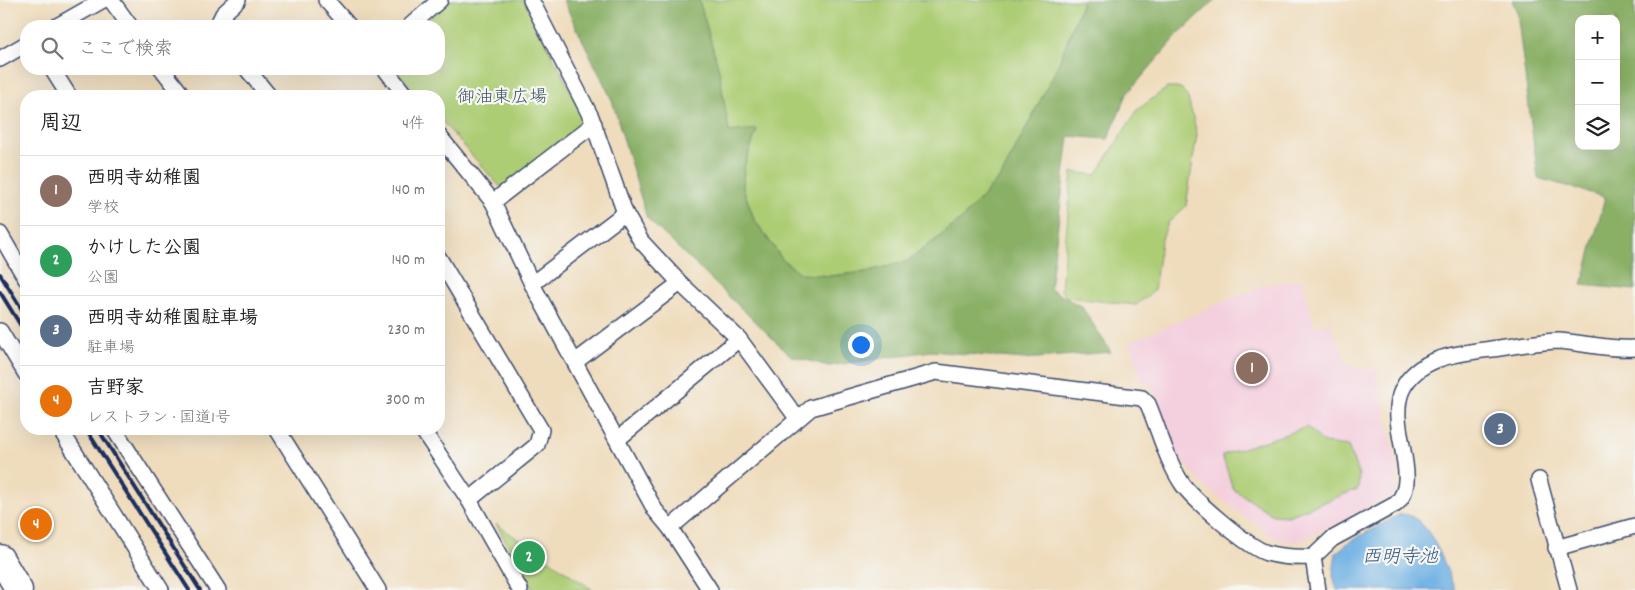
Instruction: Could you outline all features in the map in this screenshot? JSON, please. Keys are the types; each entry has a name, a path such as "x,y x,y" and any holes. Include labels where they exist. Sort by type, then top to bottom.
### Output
{"highway":[{"path":"0,558 19,590"}],"street":[{"path":"68,20 103,0"},
{"path":"110,0 125,20"},
{"path":"220,20 223,14 238,0"},
{"path":"326,0 344,20"},
{"path":"417,20 440,0"},
{"path":"531,0 594,124 625,212 641,241 680,283 739,339 797,418"},
{"path":"0,59 20,47"},
{"path":"56,75 65,90"},
{"path":"167,75 178,90"},
{"path":"252,75 264,90"},
{"path":"388,75 396,90"},
{"path":"493,202 594,124"},
{"path":"445,143 493,202 532,284 656,510 670,528 710,590"},
{"path":"532,284 625,212"},
{"path":"0,234 20,269"},
{"path":"445,268 541,430 537,445 469,500"},
{"path":"575,362 680,283"},
{"path":"0,332 20,364"},
{"path":"618,439 739,339"},
{"path":"670,528 811,408 936,372 1142,398 1148,404 1180,479 1199,503 1249,543 1265,553 1292,558 1313,557 1332,539 1396,504 1402,497 1407,486 1397,420 1397,404 1407,381 1424,366 1446,356 1558,341 1614,349 1635,348"},
{"path":"64,435 161,590"},
{"path":"118,435 218,590"},
{"path":"281,435 378,590"},
{"path":"426,435 469,500 520,590"},
{"path":"1539,480 1569,590"},
{"path":"1556,548 1635,526"},
{"path":"1313,557 1318,590"}],"shaded area":[{"path":"1302,279 1315,327 1330,322 1347,364 1358,369 1376,368 1397,468 1395,494 1298,542 1275,539 1201,484 1176,451 1152,386 1141,382 1130,342 1263,285"}],"green space":[{"name":"御油東広場","path":"451,0 524,0 584,117 582,125 501,188 445,125 445,90 414,90 400,75 445,75 445,20 428,20"},
{"path":"563,0 699,0 719,70 729,132 757,129 744,167 743,188 754,219 782,259 801,274 831,276 866,272 908,261 961,220 1002,175 1057,68 1083,0 1215,0 1178,35 1127,94 1108,139 1069,136 1050,289 1082,307 1111,352 1024,359 931,351 829,366 791,356 647,218 612,100"},
{"path":"699,0 1083,0 1057,68 1002,175 961,220 908,261 866,272 831,276 800,275 782,259 754,219 743,188 744,167 757,130 729,133 719,70"},
{"path":"1512,0 1635,0 1635,290 1582,285 1605,197 1538,178 1517,12"},
{"path":"1167,88 1181,88 1188,98 1197,134 1186,206 1168,223 1161,241 1154,291 1136,305 1066,297 1061,290 1072,172 1096,175 1137,110"},
{"path":"1307,427 1324,443 1348,446 1359,475 1358,489 1288,516 1273,515 1233,489 1222,455"},
{"path":"496,524 593,590 533,590"}],"water":[{"name":"西明寺池","path":"1401,514 1411,516 1428,532 1435,543 1455,590 1337,590 1333,575 1336,553 1349,542"}],"railway":[{"path":"0,274 20,306"},
{"path":"0,292 20,324"},
{"path":"90,435 189,590"},
{"path":"102,435 200,590"}],"place":[{"name":"西明寺幼稚園","path":"1252,368"},
{"name":"西明寺幼稚園駐車場","path":"1500,429"},
{"name":"吉野家","path":"36,524"},
{"name":"かけした公園","path":"529,557"}]}
